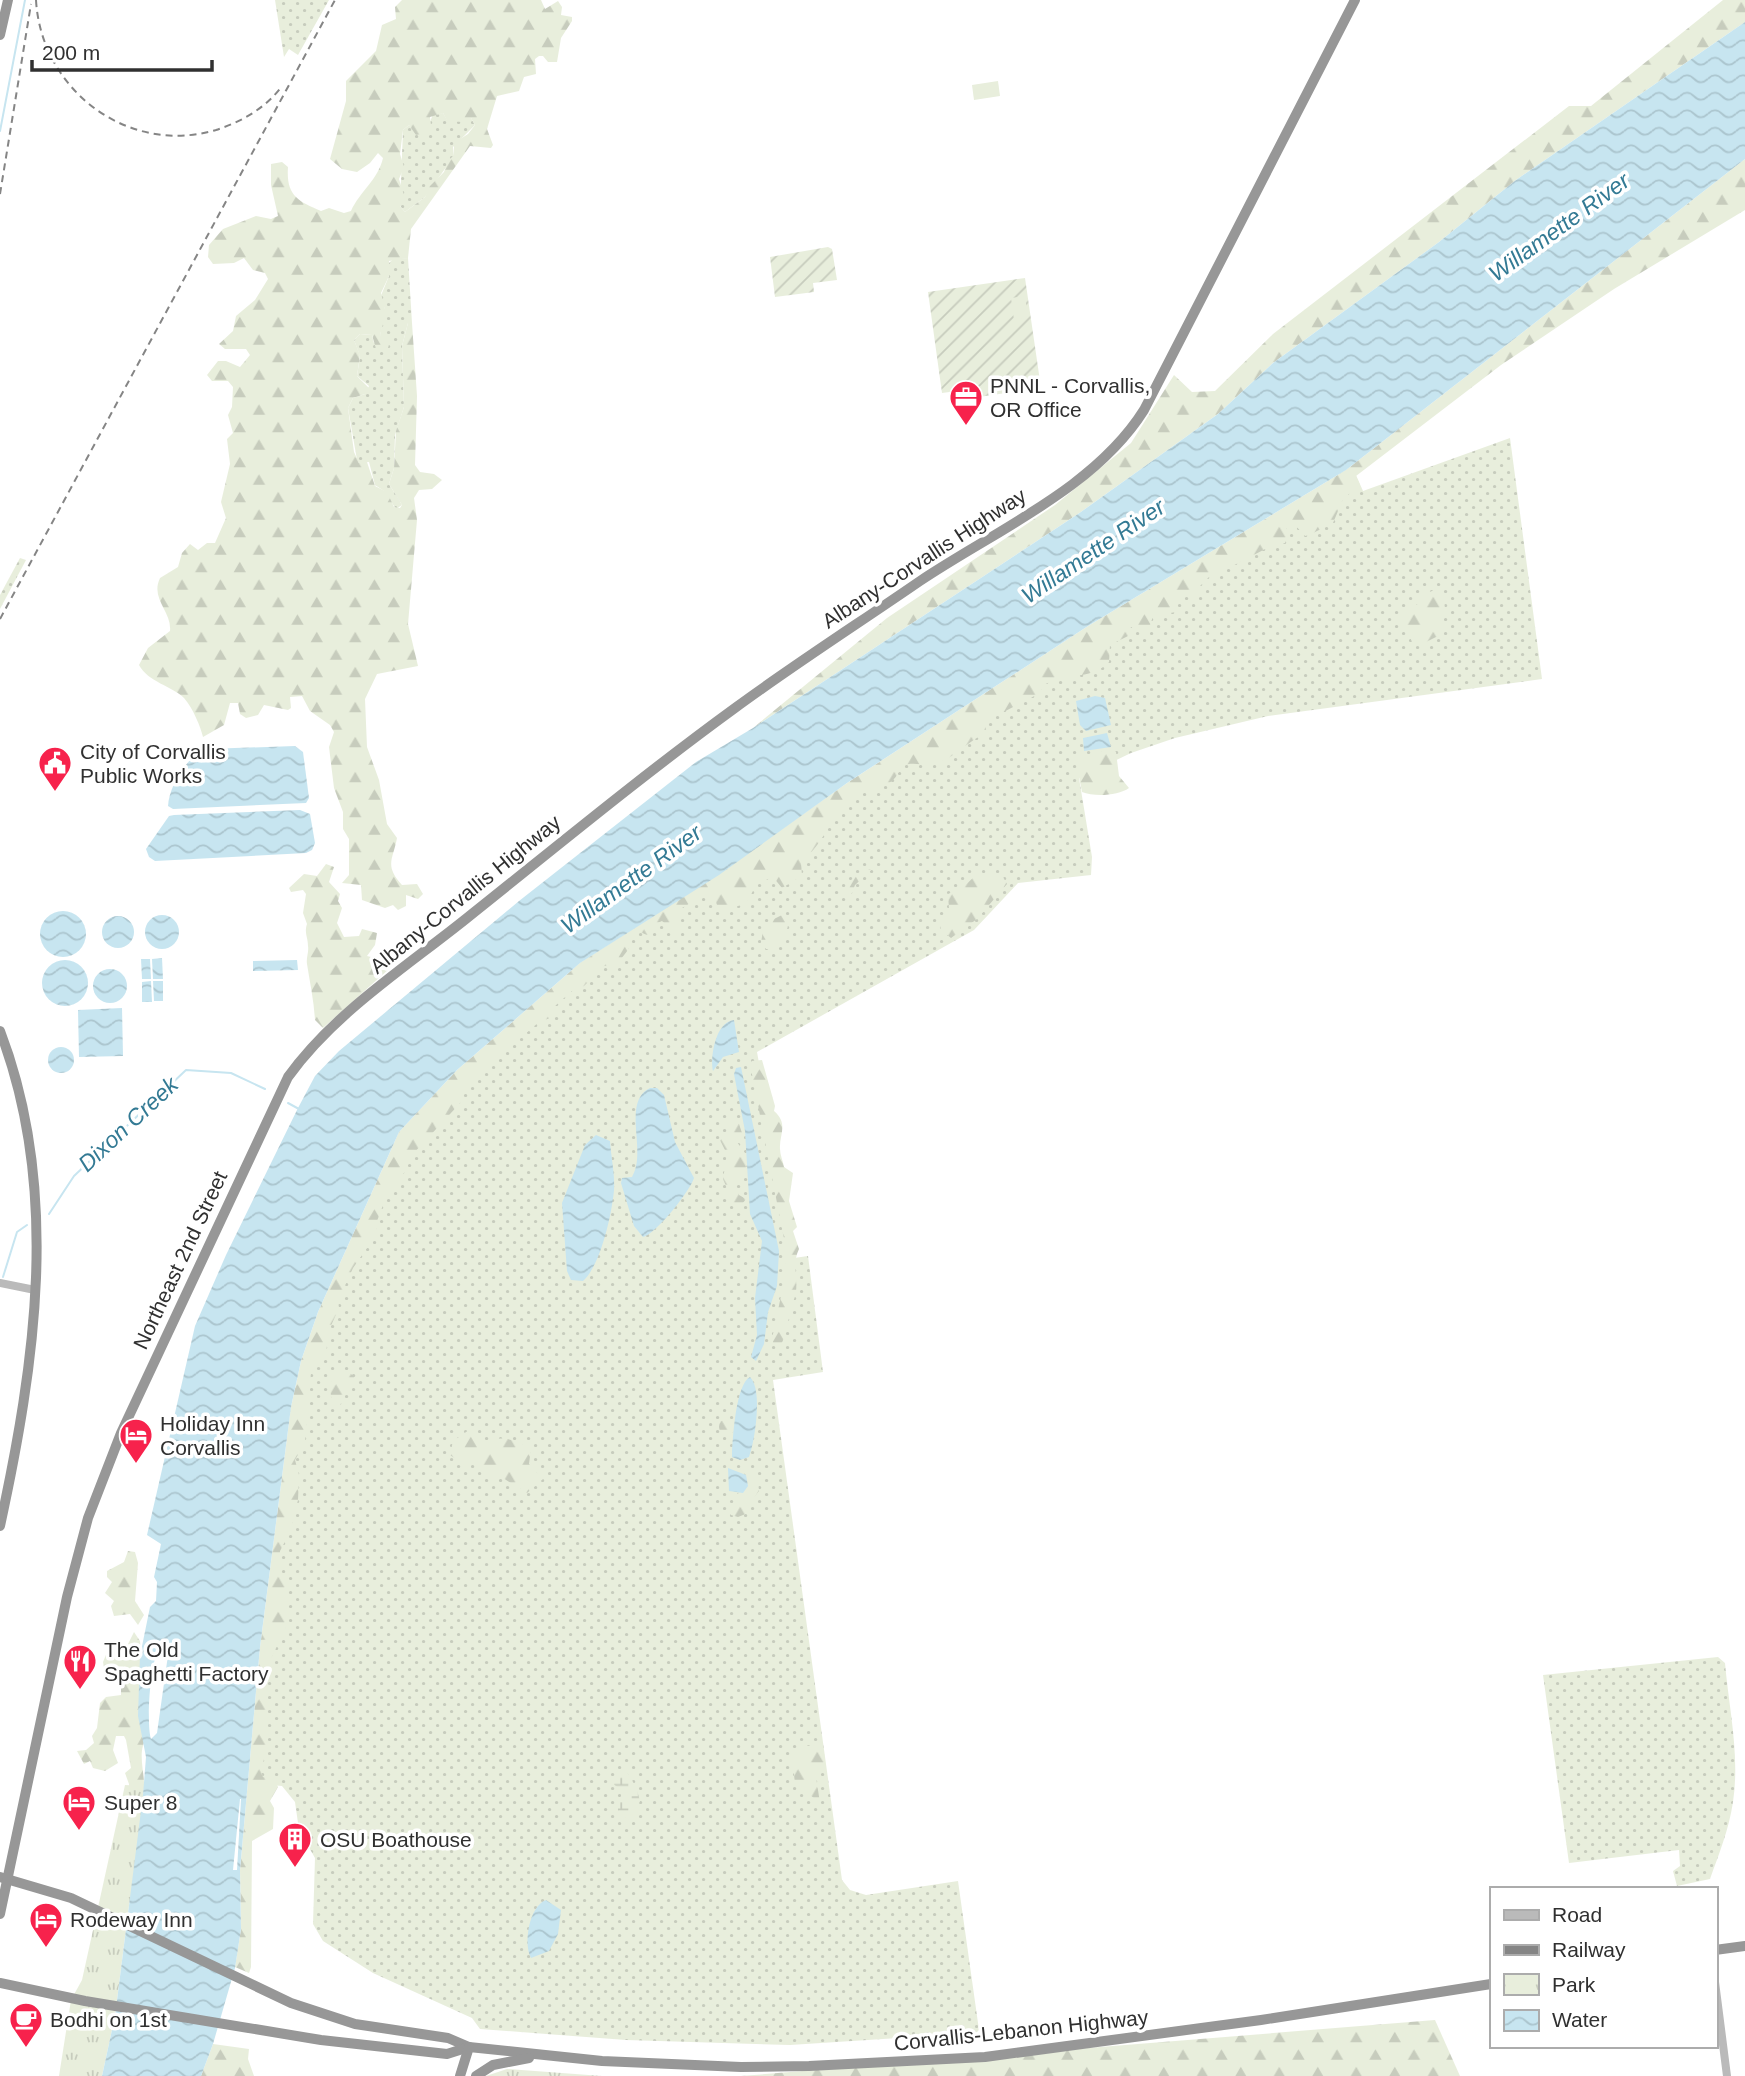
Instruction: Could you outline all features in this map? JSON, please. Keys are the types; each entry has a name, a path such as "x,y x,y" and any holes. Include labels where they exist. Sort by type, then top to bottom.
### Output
{"highway":[{"path":"0,35 8,0"},
{"name":"Albany-Corvallis Highway","path":"350,1012 583,824 736,707 954,559 1087,474 1112,453 1144,410 1355,0"},
{"name":"Northeast 2nd Street","path":"0,1914 4,1878 79,1546 121,1433 263,1125 298,1063 350,1012"},
{"path":"0,1031 20,1094 30,1150 36,1223 35,1290 26,1388 0,1527"},
{"path":"4,1878 71,1898 291,2003 355,2024 448,2038 469,2047"},
{"path":"1717,1950 1745,1946"},
{"path":"0,1983 85,2001 285,2035 447,2054 469,2047"},
{"name":"Corvallis-Lebanon Highway","path":"469,2047 538,2055 741,2067 893,2064 972,2058 1261,2020 1490,1984"},
{"path":"460,2076 469,2047"},
{"path":"476,2076 493,2064 538,2055"}],"main road":[{"path":"0,1283 35,1290"},
{"path":"1717,1998 1727,2076"}],"green space":[{"path":"275,0 329,0 298,55 289,49 284,57"},
{"path":"402,0 541,0 545,9 558,1 562,7 561,15 572,17 561,38 557,62 548,62 543,56 539,56 535,59 536,74 524,77 519,91 497,96 487,129 493,145 491,148 470,146 411,229 408,258 389,261 389,276 381,293 386,313 380,335 390,341 388,348 377,352 372,335 360,334 354,340 360,355 357,376 370,389 368,393 353,398 348,408 354,452 359,463 366,459 375,486 387,492 394,507 400,508 402,505 389,484 394,468 396,431 404,407 402,346 408,323 412,323 417,396 415,465 420,472 434,474 442,480 432,489 419,490 414,498 417,520 408,624 418,666 377,674 365,699 367,747 379,780 387,824 397,838 391,867 402,885 417,884 423,894 418,899 406,895 406,906 398,910 393,905 385,908 362,900 361,885 342,883 349,875 349,839 343,829 343,812 334,788 329,747 334,732 330,725 310,711 302,696 290,697 291,708 288,710 264,705 258,715 246,718 240,714 238,703 230,703 224,725 203,737 184,698 148,676 139,665 148,648 170,631 168,617 159,599 160,578 178,567 182,553 190,544 198,550 207,543 215,543 226,518 221,502 230,464 227,439 233,433 228,415 232,407 233,387 228,381 212,381 207,375 218,361 226,361 240,367 250,355 246,349 225,349 219,344 233,331 236,316 255,300 268,279 265,273 253,270 244,258 234,263 213,264 208,257 209,245 223,229 256,216 271,219 278,216 271,185 271,164 282,162 288,167 291,191 305,204 321,211 329,208 344,213 351,211 377,173 383,158 378,153 357,172 342,169 330,159 346,101 346,81 376,51 382,25 396,19 395,7","holes":["443,113 447,121 464,122 471,118 475,125 468,134 454,143 454,155 448,161 444,172 430,186 425,197 405,212 400,206 404,195 399,179 404,167 400,154 403,130 409,125 416,135 432,133 430,117"]},
{"path":"1723,0 1745,0 1745,22 1516,180 1439,242 1273,363 1218,414 1078,514 753,728 887,618 1055,505 1131,443 1174,375 1192,392 1215,391 1273,334 1569,106 1591,106"},
{"path":"998,81 1000,96 974,100 972,85"},
{"path":"443,113 447,120 471,118 475,125 453,147 454,156 425,197 405,212 400,206 403,130 409,125 412,128 430,122 433,114"},
{"path":"1745,159 1745,210 1614,289 1501,365 1356,476 1360,485 1343,499 1333,523 1305,536 1294,524 1286,528 1285,543 1269,547 1221,572 1220,576 1209,577 1200,586 1199,593 1187,595 1180,600 1176,612 1153,616 1149,629 1131,627 1128,636 1110,645 1109,662 1101,668 1049,682 1041,687 1042,692 984,722 987,733 941,762 901,766 893,780 866,791 844,807 816,847 801,862 802,876 782,888 773,877 757,884 746,903 725,911 717,905 714,896 706,894 682,908 679,928 673,931 662,921 653,925 654,929 647,935 640,932 629,938 628,950 617,964 604,966 584,986 572,991 555,1006 550,1018 539,1022 457,1093 463,1100 412,1155 406,1170 385,1200 377,1221 376,1235 353,1268 338,1301 339,1308 329,1330 326,1353 314,1364 311,1372 305,1442 295,1460 299,1475 298,1500 290,1532 280,1551 279,1569 287,1585 286,1627 268,1665 267,1747 261,1771 263,1777 272,1774 278,1787 270,1801 274,1808 273,1829 252,1841 251,1967 249,1973 235,1967 241,1929 240,1870 260,1647 291,1407 301,1361 318,1312 399,1132 457,1070 580,963 704,884 847,783 1088,626 1346,470"},
{"path":"828,247 832,249 837,280 813,283 814,292 775,297 770,257"},
{"path":"408,258 412,323 408,323 402,346 404,407 395,435 394,468 389,484 402,505 396,509 384,491 375,485 369,462 359,463 357,460 348,408 353,398 365,394 369,386 357,376 360,356 354,340 360,334 372,335 374,343 382,339 380,335 385,309 380,298 389,276 388,264 393,259"},
{"path":"1025,278 1041,388 958,400 957,391 942,393 928,292"},
{"path":"1025,296 1028,318 1014,320 1011,298"},
{"path":"1510,438 1542,679 1268,716 1175,738 1131,753 1079,778 1092,857 1091,875 1018,883 974,930 757,1052 794,1258 808,1256 823,1372 773,1380 842,1880 850,1890 866,1895 958,1881 979,2030 976,2033 790,2045 626,2040 480,2029 472,2018 373,1973 323,1941 313,1924 315,1858 299,1830 295,1802 282,1786 249,1783 291,1407 399,1132 580,963 1352,466 1363,491"},
{"path":"20,558 26,560 0,609 0,595"},
{"path":"1437,589 1445,605 1440,635 1426,642 1412,642 1408,632 1399,626 1400,616 1419,603 1422,595"},
{"path":"1110,749 1116,752 1119,776 1129,788 1106,795 1082,792 1076,762 1082,756"},
{"path":"326,864 334,867 329,882 340,894 338,901 342,908 337,923 344,937 359,936 362,929 377,933 375,945 367,956 383,960 396,958 398,961 323,1028 315,1020 307,964 307,924 303,913 306,894 303,890 291,892 289,888 304,874 317,876"},
{"path":"866,868 871,870 855,885 851,895 845,896 843,892 850,881"},
{"path":"989,872 1003,877 1007,884 977,919 951,938 941,930 940,925 949,909 948,894 961,889 974,877"},
{"path":"782,915 788,925 784,938 779,946 766,949 761,943 764,924"},
{"path":"762,1060 775,1106 774,1111 781,1120 780,1149 784,1167 793,1173 789,1201 797,1227 793,1231 799,1249 795,1264 795,1294 788,1309 790,1316 784,1337 778,1347 773,1344 773,1334 786,1272 785,1244 750,1064 752,1061"},
{"path":"730,1121 739,1124 742,1133 737,1142 747,1156 747,1165 736,1186 739,1195 746,1199 739,1208 729,1205 730,1195 723,1179 727,1154 720,1140 728,1133 727,1125"},
{"path":"346,1371 354,1376 354,1382 346,1389 340,1406 333,1408 329,1384 338,1372"},
{"path":"727,1419 733,1421 733,1433 727,1435 721,1433 719,1427 721,1421"},
{"path":"469,1430 475,1431 486,1441 508,1439 531,1448 529,1464 543,1479 527,1493 503,1478 490,1478 475,1463 462,1463 450,1455 453,1441"},
{"path":"749,1469 758,1481 759,1491 750,1502 748,1513 738,1517 731,1515 730,1507 735,1500 734,1494 738,1494 746,1475 740,1470"},
{"path":"128,1551 135,1552 138,1563 135,1601 144,1615 138,1625 130,1614 114,1616 111,1606 114,1601 105,1593 112,1582 107,1577 107,1571 124,1562"},
{"path":"134,1632 140,1641 148,1736 142,1748 144,1788 141,1832 135,1879 128,1907 129,1784 125,1773 131,1768 126,1740 124,1736 116,1736 113,1750 118,1763 105,1771 93,1768 90,1761 84,1764 77,1751 86,1750 94,1743 92,1736 97,1728 100,1703 106,1697 121,1695 121,1684 105,1676 103,1662 108,1650 127,1646"},
{"path":"1718,1657 1725,1663 1735,1749 1735,1784 1729,1822 1710,1879 1677,1886 1673,1871 1680,1866 1679,1850 1569,1863 1543,1675"},
{"path":"823,1744 825,1762 820,1764 816,1777 820,1803 795,1783 792,1759 799,1747"},
{"path":"624,1767 636,1787 640,1801 632,1820 629,1821 618,1812 622,1790 613,1784"},
{"path":"125,1785 143,1786 143,1795 115,2016 102,2076 59,2076 71,2000 82,1980"},
{"path":"1435,2020 1460,2076 741,2076"},
{"path":"213,2044 249,2049 248,2059 254,2076 201,2076"},
{"path":"507,2069 602,2076 486,2076"}],"water":[{"name":"Willamette River","path":"1745,22 1745,159 1346,470 1088,626 847,783 719,875 580,963 457,1070 399,1132 318,1312 301,1361 291,1407 260,1647 240,1870 241,1929 235,1968 213,2044 201,2076 102,2076 115,2016 143,1795 146,1757 138,1716 140,1656 150,1607 156,1601 157,1582 154,1577 161,1544 147,1535 195,1326 226,1255 315,1076 339,1051 519,901 696,762 753,728 1078,514 1218,414 1273,363 1439,242 1516,180","holes":["161,1645 168,1655 157,1733 151,1739 150,1691 154,1663"]},
{"path":"1095,696 1105,698 1111,725 1086,731 1080,725 1076,701"},
{"path":"1107,733 1111,747 1084,751 1083,738"},
{"path":"295,746 303,752 309,798 306,803 173,809 168,806 180,773 192,758 206,749"},
{"path":"300,810 310,814 315,843 312,850 306,853 155,861 149,857 146,849 169,816"},
{"path":"63,911 79,918 86,934 79,950 63,957 47,950 40,934 47,918"},
{"path":"162,915 174,920 179,932 174,944 162,949 150,944 145,932 150,920"},
{"path":"118,916 129,921 134,932 129,943 118,948 107,943 102,932 107,921"},
{"path":"162,958 163,979 153,979 152,959"},
{"path":"141,959 150,959 151,979 142,979"},
{"path":"65,960 81,967 88,983 81,999 65,1006 49,999 42,983 49,967"},
{"path":"297,960 298,970 253,971 253,961"},
{"path":"110,969 122,974 127,986 122,998 110,1003 98,998 93,986 98,974"},
{"path":"151,981 152,1002 142,1002 142,982"},
{"path":"153,981 163,981 163,1001 154,1001"},
{"path":"122,1008 123,1056 79,1057 78,1010"},
{"path":"734,1020 739,1052 723,1057 713,1071 715,1041 722,1027"},
{"path":"61,1047 70,1051 74,1060 70,1069 61,1073 52,1069 48,1060 52,1051"},
{"path":"741,1067 779,1251 777,1286 768,1312 764,1344 756,1361 751,1357 757,1335 755,1298 762,1241 750,1214 745,1131 734,1074 736,1068"},
{"path":"650,1088 657,1088 664,1095 675,1142 694,1178 672,1211 643,1237 634,1226 621,1183 622,1178 632,1177 636,1167 637,1104"},
{"path":"596,1135 610,1141 614,1184 611,1212 595,1263 583,1281 571,1280 567,1271 562,1203 585,1145"},
{"path":"750,1377 754,1383 757,1403 754,1439 749,1457 740,1460 732,1457 734,1423 741,1389"},
{"path":"728,1468 746,1475 748,1486 743,1493 729,1491"},
{"path":"546,1900 561,1910 558,1934 549,1951 531,1958 528,1944 529,1926 535,1910"}],"pier":[{"path":"240,1799 237,1870 233,1870"}],"waterway":[{"path":"0,131 25,0"},
{"name":"Dixon Creek","path":"49,1214 74,1176 186,1070 231,1073 265,1089"},
{"name":"Dixon Creek","path":"288,1103 299,1109"},
{"name":"Dixon Creek","path":"3,1277 17,1232 27,1225"}],"railway":[{"path":"36,0 42,32 54,62 72,88 95,108 122,124 151,133 183,136 216,130 252,113 282,86"},
{"path":"0,619 335,0"},
{"path":"0,194 31,4"}],"place":[{"name":"PNNL - Corvallis, OR Office","path":"966,427"},
{"name":"City of Corvallis Public Works","path":"55,793"},
{"name":"Holiday Inn Corvallis","path":"136,1465"},
{"name":"The Old Spaghetti Factory","path":"80,1691"},
{"name":"Super 8","path":"79,1832"},
{"name":"OSU Boathouse","path":"295,1869"},
{"name":"Rodeway Inn","path":"46,1949"},
{"name":"Bodhi on 1st","path":"26,2049"}]}
